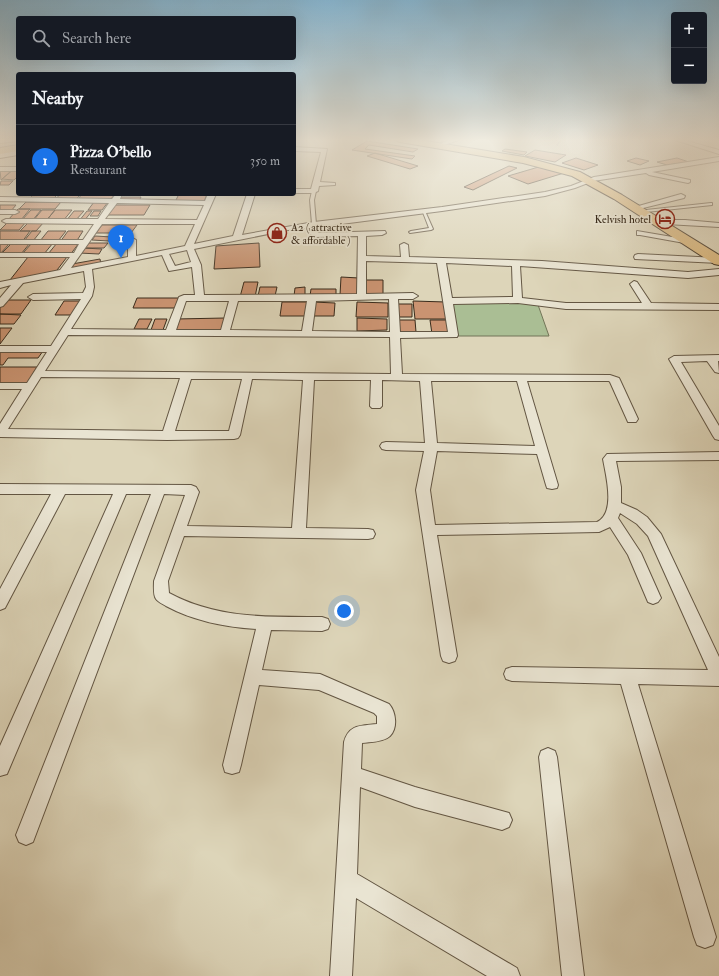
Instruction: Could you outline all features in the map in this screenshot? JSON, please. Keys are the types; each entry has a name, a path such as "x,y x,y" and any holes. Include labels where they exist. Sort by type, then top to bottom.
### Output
{"main road":[{"path":"599,185 719,261"},
{"path":"600,185 666,222 719,255"}],"street":[{"path":"296,191 330,185"},
{"path":"0,285 237,237 314,224 423,211 554,192 578,185"},
{"path":"63,273 74,255 118,196"},
{"path":"189,247 211,196"},
{"path":"237,237 250,196"},
{"path":"643,209 681,196"},
{"path":"0,227 30,197"},
{"path":"0,199 30,197 107,200 114,202 208,203"},
{"path":"0,212 15,212"},
{"path":"6,221 199,222"},
{"path":"666,222 719,225"},
{"path":"314,224 315,235 382,233"},
{"path":"640,233 690,242"},
{"path":"361,298 362,234"},
{"path":"132,240 132,259"},
{"path":"0,242 84,242"},
{"path":"404,245 405,260"},
{"path":"189,247 194,255 196,264 200,298"},
{"path":"0,255 74,255"},
{"path":"166,255 172,269 196,264"},
{"path":"638,257 719,261"},
{"path":"362,258 516,263 688,275 719,272"},
{"path":"65,332 225,332 453,335 441,261"},
{"path":"516,263 518,300"},
{"path":"0,433 39,374 87,296 90,287 88,268"},
{"path":"0,304 20,281"},
{"path":"634,284 648,306"},
{"path":"33,297 87,296"},
{"path":"170,332 182,299 361,298 413,296"},
{"path":"393,297 397,377"},
{"path":"307,333 312,298"},
{"path":"225,332 234,299"},
{"path":"448,301 518,300 566,306 719,307"},
{"path":"0,350 54,349"},
{"path":"719,370 715,358 674,359 719,436"},
{"path":"39,374 425,378 613,378 632,419"},
{"path":"167,436 187,375"},
{"path":"0,433 167,436 234,435 248,376"},
{"path":"299,533 309,376"},
{"path":"376,406 377,377"},
{"path":"425,378 431,448 423,490 449,656"},
{"path":"521,378 552,485"},
{"path":"0,386 31,386"},
{"path":"386,446 542,450"},
{"path":"653,598 634,553 613,513 609,459 611,457 719,456"},
{"path":"0,489 192,490 161,581 162,596 187,608 225,619 265,623 322,624"},
{"path":"26,835 160,489"},
{"path":"0,604 60,490"},
{"path":"0,768 121,490"},
{"path":"512,674 627,677 719,677 654,534 648,525 629,511 613,513"},
{"path":"429,530 599,528 608,524 613,513"},
{"path":"178,531 368,534"},
{"path":"232,766 265,623"},
{"path":"252,677 320,682 385,710 387,719 384,730 380,732 357,735 354,738 352,750 352,775 341,976"},
{"path":"627,677 705,937"},
{"path":"548,757 573,976"},
{"path":"352,775 415,797 502,820"},
{"path":"346,880 509,976"}],"lane":[{"path":"314,224 312,200 315,187"},
{"path":"643,209 711,204"},
{"path":"411,232 430,230 431,226 423,211"}],"green space":[{"path":"448,301 537,302 549,336 455,336"}],"building":[{"path":"469,185 484,185 473,190 464,187"},
{"path":"32,196 56,196 53,199 29,199"},
{"path":"58,196 79,196 76,199 56,199"},
{"path":"80,196 113,196 111,199 78,199"},
{"path":"178,196 206,196 204,202 175,202"},
{"path":"120,197 141,197 139,201 118,201"},
{"path":"26,202 61,202 55,209 19,209"},
{"path":"94,202 108,202 102,210 88,210"},
{"path":"0,205 16,205 11,211 0,211"},
{"path":"114,205 150,205 144,215 107,215"},
{"path":"18,209 30,209 21,220 8,220"},
{"path":"31,210 41,210 32,221 21,221"},
{"path":"42,210 55,210 46,221 33,221"},
{"path":"55,210 72,210 63,221 46,221"},
{"path":"74,211 84,211 75,221 66,221"},
{"path":"87,211 92,211 84,221 79,221"},
{"path":"94,211 101,211 98,216 90,216"},
{"path":"8,222 26,222 19,230 0,230"},
{"path":"29,222 44,222 36,231 20,231"},
{"path":"102,225 137,225 131,233 96,233"},
{"path":"0,231 30,231 22,242 0,242"},
{"path":"32,231 41,231 33,241 24,241"},
{"path":"48,231 66,231 58,241 40,241"},
{"path":"68,231 83,231 76,242 60,242"},
{"path":"95,236 112,237 109,241 92,240"},
{"path":"10,243 0,254 0,244"},
{"path":"12,243 30,243 21,254 1,254"},
{"path":"32,243 53,243 44,254 22,254"},
{"path":"57,243 79,243 70,255 48,254"},
{"path":"86,243 108,243 104,248 82,248"},
{"path":"259,243 260,267 214,269 216,246"},
{"path":"83,248 102,249 99,254 79,253"},
{"path":"28,257 67,257 54,274 10,280"},
{"path":"100,259 101,265 73,270 72,264"},
{"path":"341,277 359,278 359,295 340,295"},
{"path":"363,280 383,280 383,294 362,294"},
{"path":"244,282 258,282 255,297 240,297"},
{"path":"260,287 277,287 275,296 258,296"},
{"path":"305,287 305,296 294,296 295,288"},
{"path":"311,289 336,289 336,296 310,296"},
{"path":"137,298 180,298 176,308 133,308"},
{"path":"6,300 31,300 21,314 0,314 0,308"},
{"path":"64,301 83,301 74,315 55,315"},
{"path":"413,301 446,302 449,319 415,319"},
{"path":"282,302 307,302 306,316 280,316"},
{"path":"313,302 335,303 334,316 312,316"},
{"path":"357,302 388,303 388,317 356,317"},
{"path":"396,304 412,304 412,317 399,317"},
{"path":"0,314 21,315 14,324 0,324"},
{"path":"225,318 222,330 172,330 176,319"},
{"path":"357,318 387,319 387,330 357,331"},
{"path":"139,319 152,319 147,329 134,329"},
{"path":"155,319 167,319 163,330 151,330"},
{"path":"397,320 415,320 416,332 398,332"},
{"path":"430,320 448,320 451,334 432,334"},
{"path":"0,328 12,328 0,344"},
{"path":"43,351 38,358 8,358 3,365 0,365 0,352"},
{"path":"0,367 37,367 26,385 0,385"}],"place":[{"name":"Kelvish hotel","path":"665,219"},
{"name":"A2 ( attractive & affordable )","path":"277,233"},
{"name":"Pizza O’bello","path":"121,258"}]}
